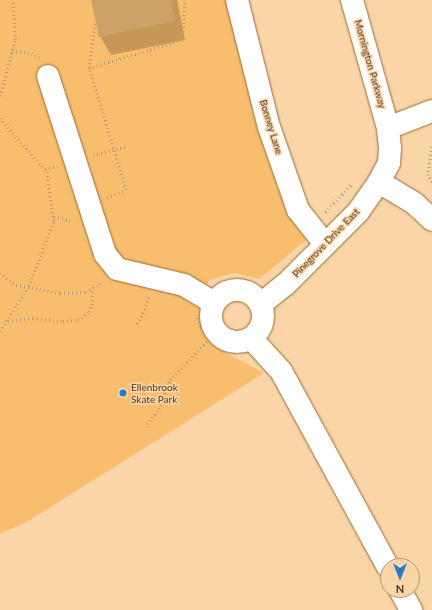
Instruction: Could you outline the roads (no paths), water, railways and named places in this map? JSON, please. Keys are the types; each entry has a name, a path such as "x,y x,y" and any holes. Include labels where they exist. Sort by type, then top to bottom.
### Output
{"street":[{"name":"Bonney Lane","path":"237,0 269,127 298,210 325,244"},
{"name":"Mornington Parkway","path":"352,0 388,128"},
{"path":"48,76 105,254 117,269 184,285 205,307 220,335 226,340 235,342 252,338 262,326 264,319 261,304 250,293 234,290 226,292 205,307"},
{"path":"388,128 432,111"},
{"name":"Pinegrove Drive East","path":"261,304 286,284 358,212 379,182 389,163 390,148 388,128"},
{"path":"379,182 414,203 432,220"},
{"path":"252,338 281,371 383,558"},
{"path":"404,598 411,610"}],"place":[{"name":"Ellenbrook Skate Park","path":"123,393"}]}
